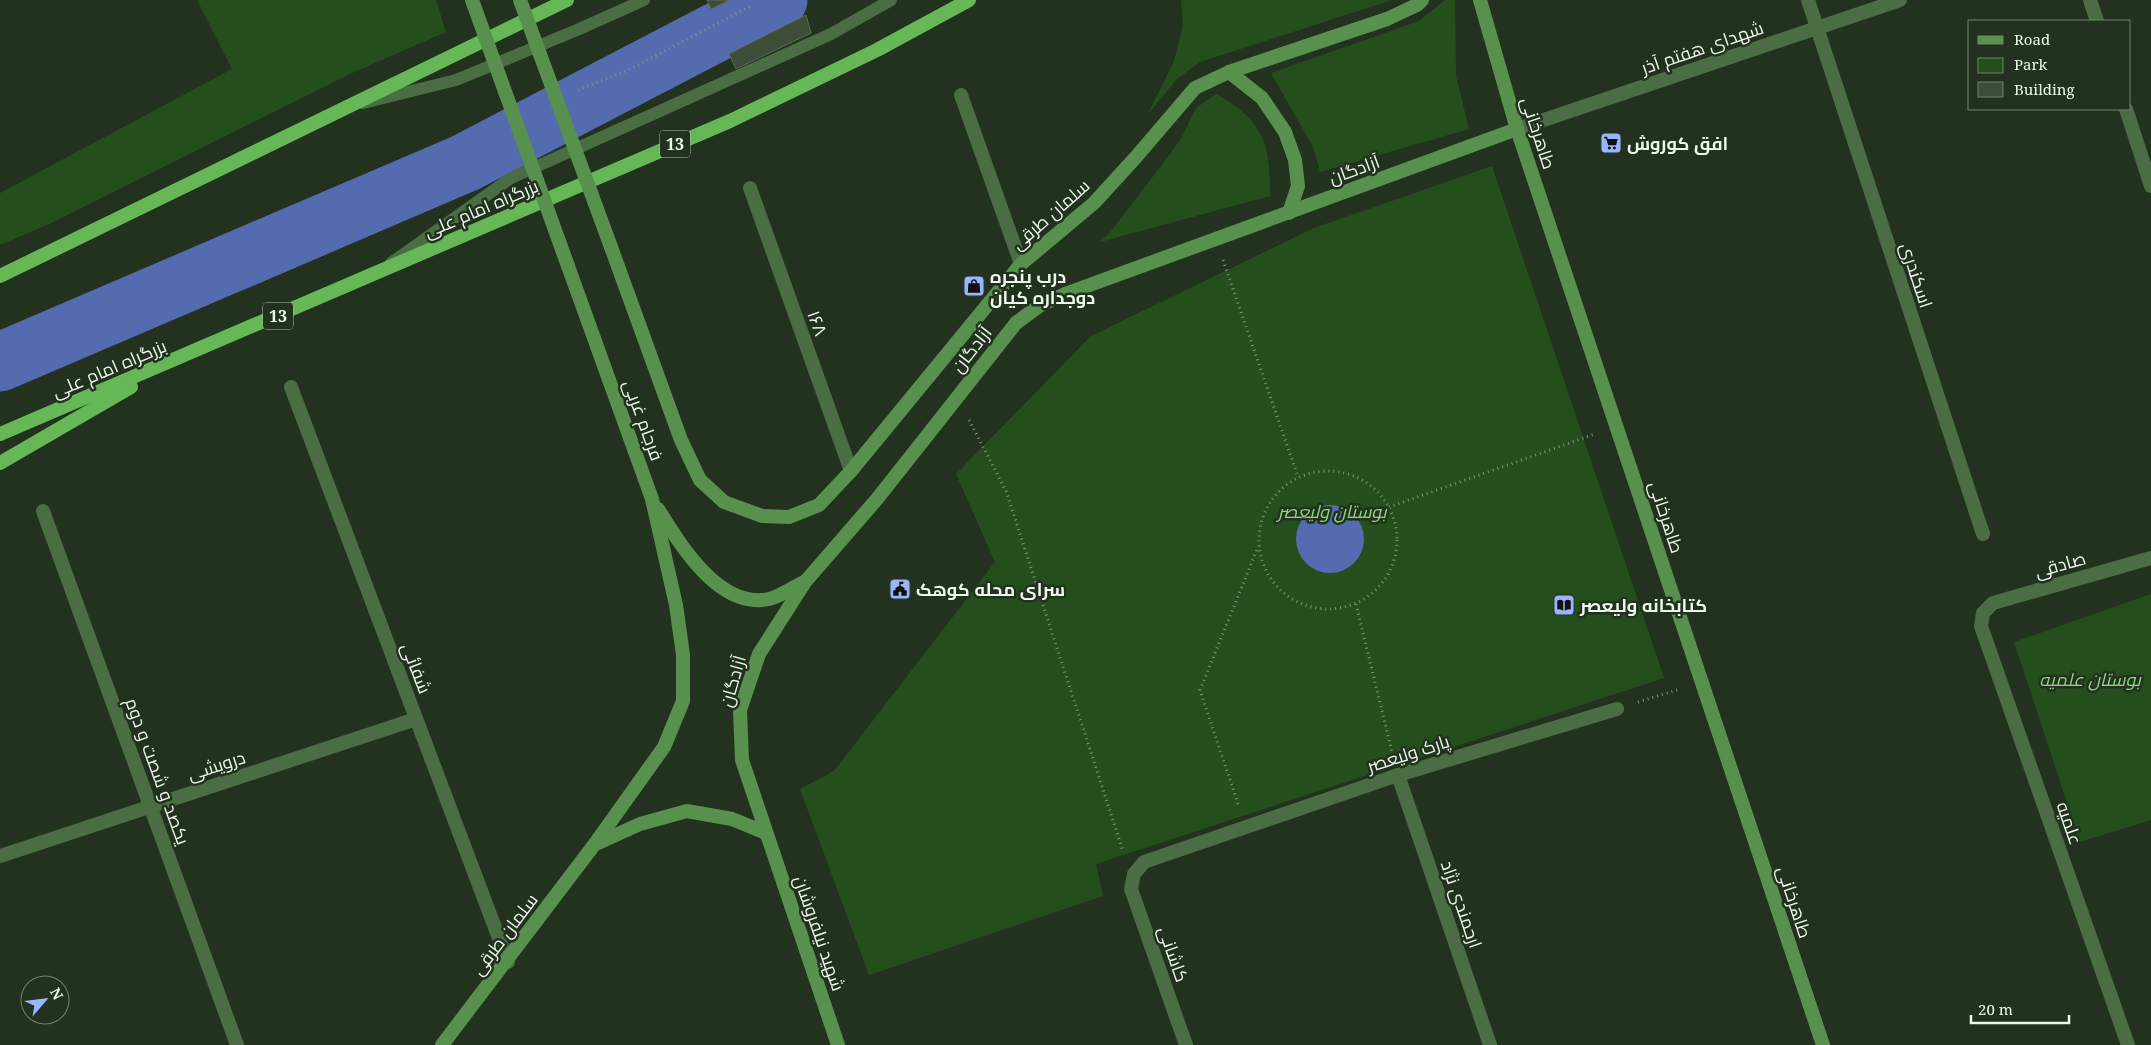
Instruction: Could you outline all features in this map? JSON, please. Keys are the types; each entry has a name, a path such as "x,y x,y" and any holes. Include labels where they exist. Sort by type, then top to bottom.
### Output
{"highway":[{"path":"0,276 566,0"},
{"name":"بزرگراه امام علی","path":"0,434 730,120 877,50 969,0"},
{"path":"0,463 180,358"}],"main road":[{"name":"فرجام غربی","path":"472,0 652,499 676,605 683,655 683,701 664,747 594,845"},
{"name":"فرجام غربی","path":"520,0 681,440 700,480 724,502"},
{"name":"سلمان طرقی","path":"724,502 762,516 789,517 819,505 850,472 1021,264 1094,203 1195,88 1229,72 1387,19 1417,5 1422,0"},
{"name":"طاهرخانی","path":"1480,0 1517,129 1823,1045"},
{"path":"1229,72 1262,98 1285,132 1295,160 1298,186 1289,212"},
{"name":"آزادگان","path":"766,833 742,760 740,710 759,654 805,582 877,499 1016,323 1039,306 1065,294 1517,129"},
{"path":"652,499 680,542 709,579 739,598 768,599 805,582"},
{"path":"594,845 640,824 687,811 732,819 766,833"},
{"name":"شهید نیلفروشان","path":"766,833 838,1045"},
{"name":"سلمان طرقی","path":"442,1045 508,962 594,845"}],"street":[{"name":"اسکندری","path":"1808,0 1983,534"},
{"name":"شهدای هفتم آذر","path":"1517,129 1900,0"},
{"path":"2090,0 2097,20"},
{"path":"961,95 1021,264"},
{"path":"2126,110 2151,186"},
{"name":"۱۶۸","path":"750,188 850,472"},
{"name":"شفائی","path":"291,387 508,962"},
{"name":"یکصد و شصت و دوم","path":"43,511 236,1045"},
{"name":"صادقی","path":"1983,613 1993,603 2151,558"},
{"name":"علمیه","path":"1983,613 1981,626 2128,1045"},
{"name":"پارک ولیعصر","path":"1133,877 1144,862 1398,775 1617,709"},
{"name":"درویشی","path":"0,856 416,718"},
{"name":"ارجمندی نژاد","path":"1398,775 1490,1045"},
{"name":"کاشانی","path":"1133,877 1131,889 1186,1045"}],"lane":[{"path":"349,106 456,80 644,0"},
{"path":"375,274 512,178 831,34 891,0"}],"path":[{"path":"556,99 626,71 753,5"},
{"path":"1216,239 1298,477"},
{"path":"957,397 1006,491 1133,877"},
{"path":"1389,507 1617,426"},
{"path":"1318,471 1339,471 1359,478 1376,490 1389,507 1396,529 1396,552 1389,574 1375,592 1356,604 1335,610 1313,609 1292,600 1276,587 1264,568 1258,547 1259,526 1267,506 1280,489 1298,477 1318,471"},
{"path":"1252,825 1242,816 1200,690 1258,547"},
{"path":"1356,604 1398,775"},
{"path":"1617,709 1676,691 1701,681"}],"green space":[{"path":"197,0 436,0 446,32 352,73 47,225 0,245 0,193 232,69"},
{"path":"1181,0 1392,0 1200,62 1177,79 1148,114 1174,61 1183,26"},
{"path":"1445,0 1455,0 1456,76 1469,129 1320,172 1313,147 1271,73 1419,21"},
{"path":"1216,94 1244,113 1261,135 1269,161 1270,196 1100,242 1111,231 1171,153 1183,135 1196,108"},
{"name":"بوستان ولیعصر","path":"1492,166 1664,678 1096,864 1103,896 869,975 800,789 834,771 995,562 956,474 1091,336 1314,228"},
{"name":"بوستان علمیه","path":"2151,594 2151,820 2080,842 2014,642"}],"water":[{"path":"1330,505 1343,508 1354,515 1361,526 1364,539 1361,552 1354,563 1343,570 1330,573 1317,570 1306,563 1299,552 1296,539 1299,526 1306,515 1317,508"}],"building":[{"path":"707,0 729,0 711,9"},
{"path":"806,15 811,33 736,69 729,54"}],"waterway":[{"path":"0,362 465,163 778,0"}],"place":[{"name":"افق کوروش","path":"1611,143"},
{"name":"درب پنجره دوجداره کیان","path":"974,286"},
{"name":"سرای محله کوهک","path":"900,589"},
{"name":"کتابخانه ولیعصر","path":"1564,605"}]}
